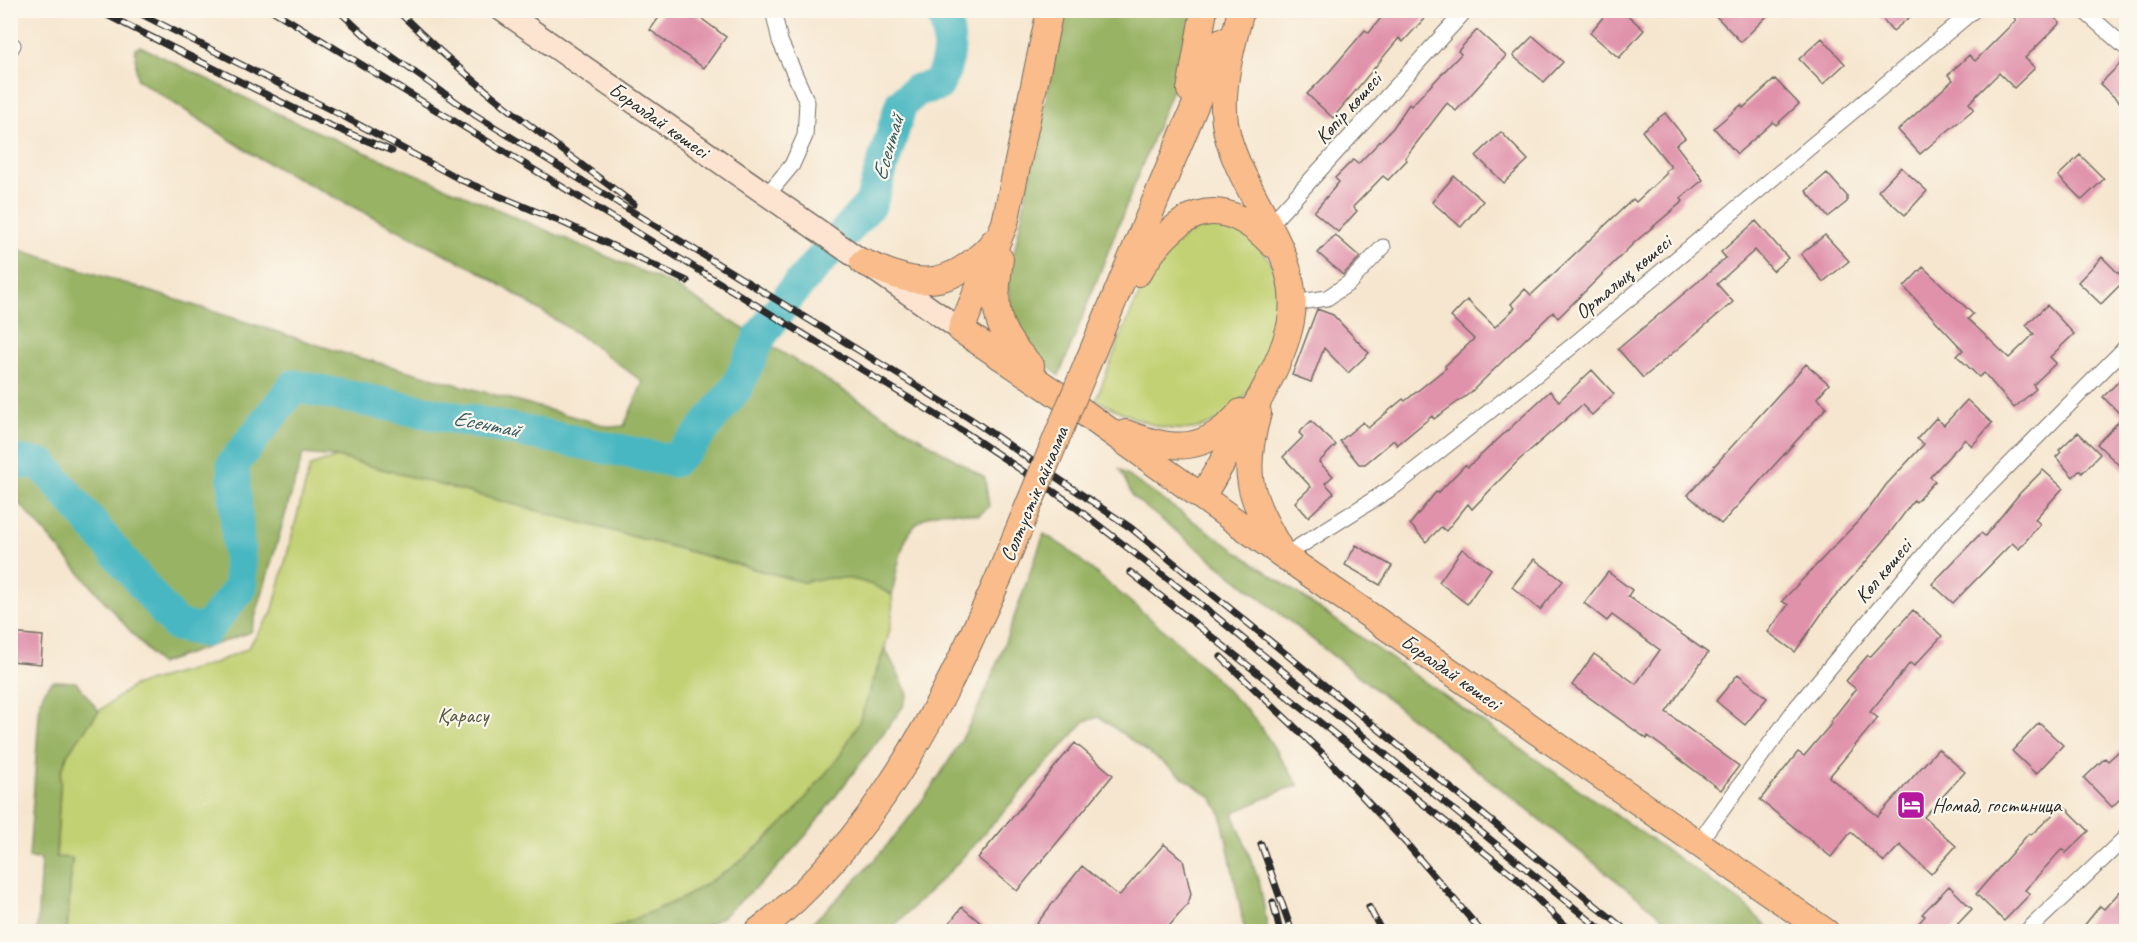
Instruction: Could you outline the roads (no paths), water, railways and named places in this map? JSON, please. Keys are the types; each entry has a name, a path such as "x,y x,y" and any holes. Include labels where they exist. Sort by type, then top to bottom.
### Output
{"main road":[{"name":"Боралдай көшесі","path":"502,10 1071,404 1284,556 1826,932"},
{"path":"1050,10 1005,223 996,297 998,323 1018,352 1071,404 1145,441 1186,447 1204,442 1222,432 1271,374"},
{"path":"1177,151 1202,34 1204,10"},
{"name":"Солтүстік айналма","path":"757,932 821,873 858,830 892,783 950,684 999,577 1235,10"},
{"path":"1202,497 1271,374 1287,338 1293,303 1285,261 1265,230 1230,142 1225,122 1224,94 1241,10"},
{"path":"1093,351 1153,249 1181,220 1191,216 1216,213 1239,219 1265,230"},
{"path":"863,262 897,277 932,282 961,270 981,256 1005,223"},
{"path":"961,330 1005,223"},
{"path":"1271,374 1252,438 1248,472 1256,504 1284,556"}],"street":[{"path":"767,195 792,165 805,136 807,102 780,41 773,10"},
{"name":"Көпір көшесі","path":"1265,230 1466,10"},
{"name":"Орталық көшесі","path":"1284,556 1414,472 1580,340 1974,10"},
{"path":"2083,10 2127,48"},
{"path":"1293,303 1327,298 1349,284 1383,247"},
{"name":"Көл көшесі","path":"1698,843 1796,708 1944,531 2127,347"},
{"path":"2026,932 2127,837"}],"waterway":[{"name":"Есентай","path":"10,460 43,465 176,625 205,631 241,587 233,464 294,386 673,461 695,440 737,387 760,337 791,293 871,203 901,104 917,90 938,85 946,67 949,39 941,10"}],"railway":[{"path":"97,10 319,121 392,151"},
{"path":"133,10 339,114 461,180 566,224 687,281"},
{"path":"272,10 966,433 1066,500 1209,611 1604,932"},
{"path":"338,10 373,43 475,115 969,418 1131,528 1628,932"},
{"path":"397,10 482,87 634,204"},
{"path":"1130,572 1513,875 1571,932"},
{"path":"1221,657 1320,751 1406,843 1482,932"},
{"path":"1261,844 1292,932"},
{"path":"1273,902 1280,932"},
{"path":"1369,907 1382,932"}],"place":[{"name":"Номад, гостиница","path":"1911,805"}],"park label":[{"name":"Қарасу","path":"463,715"}]}
